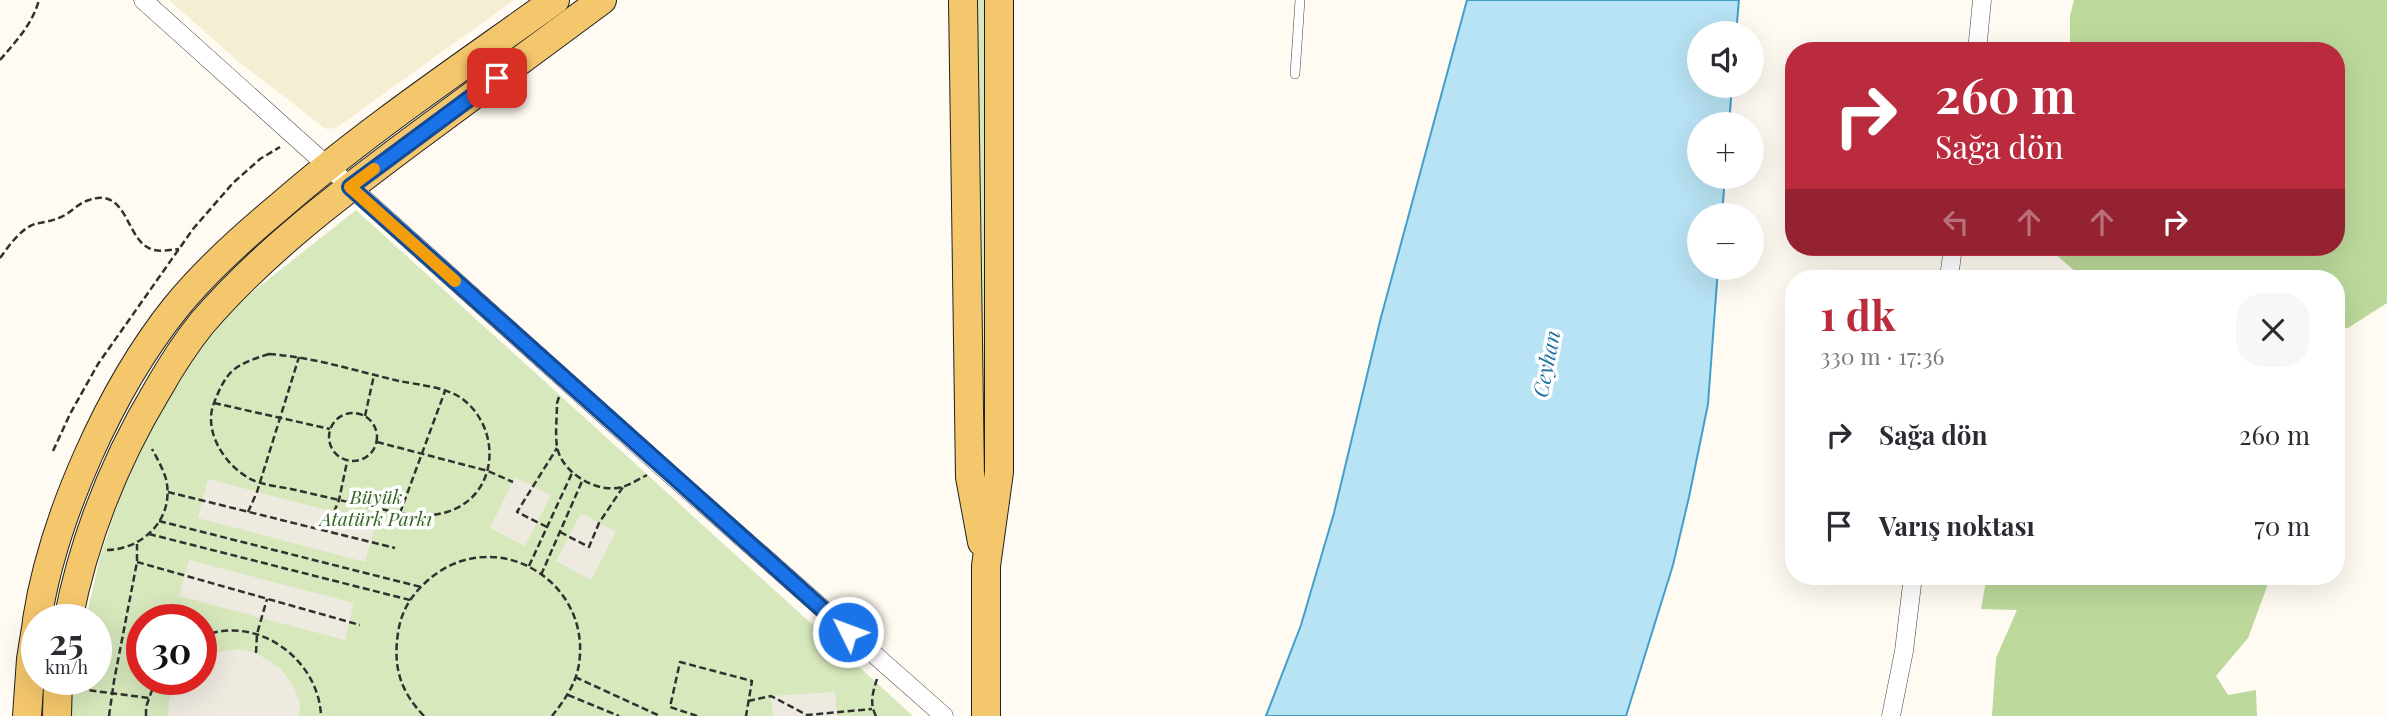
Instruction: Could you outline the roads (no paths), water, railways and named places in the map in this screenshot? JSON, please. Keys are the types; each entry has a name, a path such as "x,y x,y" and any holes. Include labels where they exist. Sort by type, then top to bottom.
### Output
{"main road":[{"path":"41,604 54,549 72,494 115,402 176,307 253,228 327,165 555,0"},
{"path":"72,604 81,563 118,462 142,415 169,369 201,325 237,284 278,245 350,187 602,0"},
{"path":"963,0 970,477 986,566"},
{"path":"986,716 986,566 999,472 999,0"},
{"path":"27,716 28,695"},
{"path":"57,716 58,695"}],"street":[{"path":"144,0 566,382 944,716"},
{"path":"1978,42 1982,0"},
{"path":"1891,716 1905,651 1912,585"}],"lane":[{"path":"1296,74 1300,0"}],"water":[{"name":"Ceyhan","path":"1467,0 1739,0 1737,21 1687,21 1687,98 1731,98 1730,112 1687,112 1687,189 1724,189 1723,203 1687,203 1687,280 1717,280 1708,404 1673,565 1626,716 1266,716 1301,625 1334,513 1380,321"}],"park label":[{"name":"Büyük Atatürk Parkı","path":"376,508"}]}
